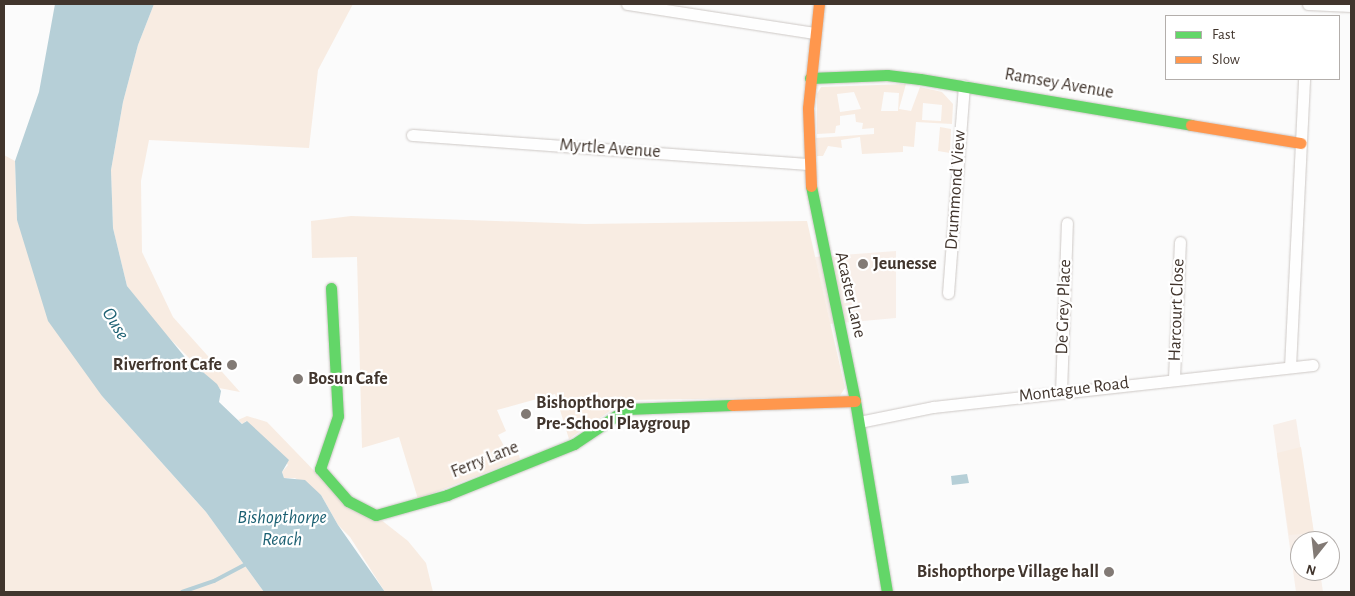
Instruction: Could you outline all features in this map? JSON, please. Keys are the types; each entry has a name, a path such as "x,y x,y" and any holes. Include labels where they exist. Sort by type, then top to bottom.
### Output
{"street":[{"path":"626,4 814,33"},
{"name":"Acaster Lane","path":"819,4 810,78 809,164 823,259 855,401 887,592"},
{"path":"1308,4 1351,6"},
{"name":"Ramsey Avenue","path":"810,78 887,76 964,86 1302,143"},
{"path":"1290,367 1304,80"},
{"name":"Drummond View","path":"948,293 964,86"},
{"name":"Myrtle Avenue","path":"412,135 809,164"},
{"name":"De Grey Place","path":"1061,392 1067,223"},
{"name":"Harcourt Close","path":"1174,378 1180,242"},
{"name":"Ferry Lane","path":"331,288 340,394 338,416 320,469 348,501 361,510 376,515 447,495 574,444 626,409 855,401"},
{"name":"Montague Road","path":"859,422 933,407 1174,378 1313,365"}],"shaded area":[{"path":"154,4 353,4 318,70 309,148 149,140 141,181 142,252 173,317 240,392 219,388 161,330 127,286 113,228 111,170 123,102 138,45"},
{"path":"906,84 899,109 911,111 920,87 942,92 953,104 952,124 916,122 914,147 903,146 903,152 862,154 860,137 841,140 842,148 828,146 823,156 817,156 816,138 874,134 874,128 862,129 863,123 856,122 855,114 840,116 840,125 836,126 835,133 817,134 817,94 821,87","holes":["854,92 861,109 840,112 837,94","884,92 899,93 898,111 881,111","923,103 942,105 941,121 922,120"]},
{"path":"940,127 951,129 950,153 938,151"},
{"path":"4,155 15,161 17,220 102,396 206,512 264,592 4,592"},
{"path":"351,216 585,224 807,221 845,388 839,397 626,400 569,439 555,394 497,410 506,431 498,435 510,457 519,455 520,459 418,499 399,437 362,448 357,257 312,258 311,221"},
{"path":"896,251 896,318 830,324 815,257"},
{"path":"247,416 267,422 352,510 380,519 408,541 426,563 433,592 385,592 350,537 338,525 321,495 295,478 284,478 282,472 288,465 246,421 243,424 238,420"},
{"path":"1296,419 1313,531 1290,531 1290,548 1273,425"},
{"path":"1301,447 1314,531 1290,531 1289,535 1277,453"},
{"path":"1294,581 1321,581 1323,592 1296,592"}],"water":[{"path":"55,4 154,4 138,45 123,102 111,170 113,228 127,286 184,356 217,384 221,391 219,402 242,424 247,421 289,460 282,472 284,478 305,480 321,495 338,525 385,592 264,592 206,512 102,396 48,321 17,220 15,161 39,92"},
{"path":"967,474 969,483 952,485 951,476"}],"waterway":[{"path":"182,592 214,581 248,563"}],"traffic: fast":[{"path":"810,78 887,75 920,79 1191,125"},
{"path":"811,186 855,401 887,592"},
{"path":"331,288 338,416 320,469 348,501 376,515 447,495 574,444 626,409 732,405"}],"traffic: slow":[{"path":"811,186 808,108 819,4"},
{"path":"1191,125 1301,143"},
{"path":"732,405 855,401"}],"place":[{"name":"Jeunesse","path":"863,264"},
{"name":"Riverfront Cafe","path":"232,365"},
{"name":"Bosun Cafe","path":"298,379"},
{"name":"Bishopthorpe Pre-School Playgroup","path":"526,414"},
{"name":"Bishopthorpe Village hall","path":"1109,572"}],"water label":[{"name":"Ouse","path":"115,324"},
{"name":"Bishopthorpe Reach","path":"282,529"}]}
